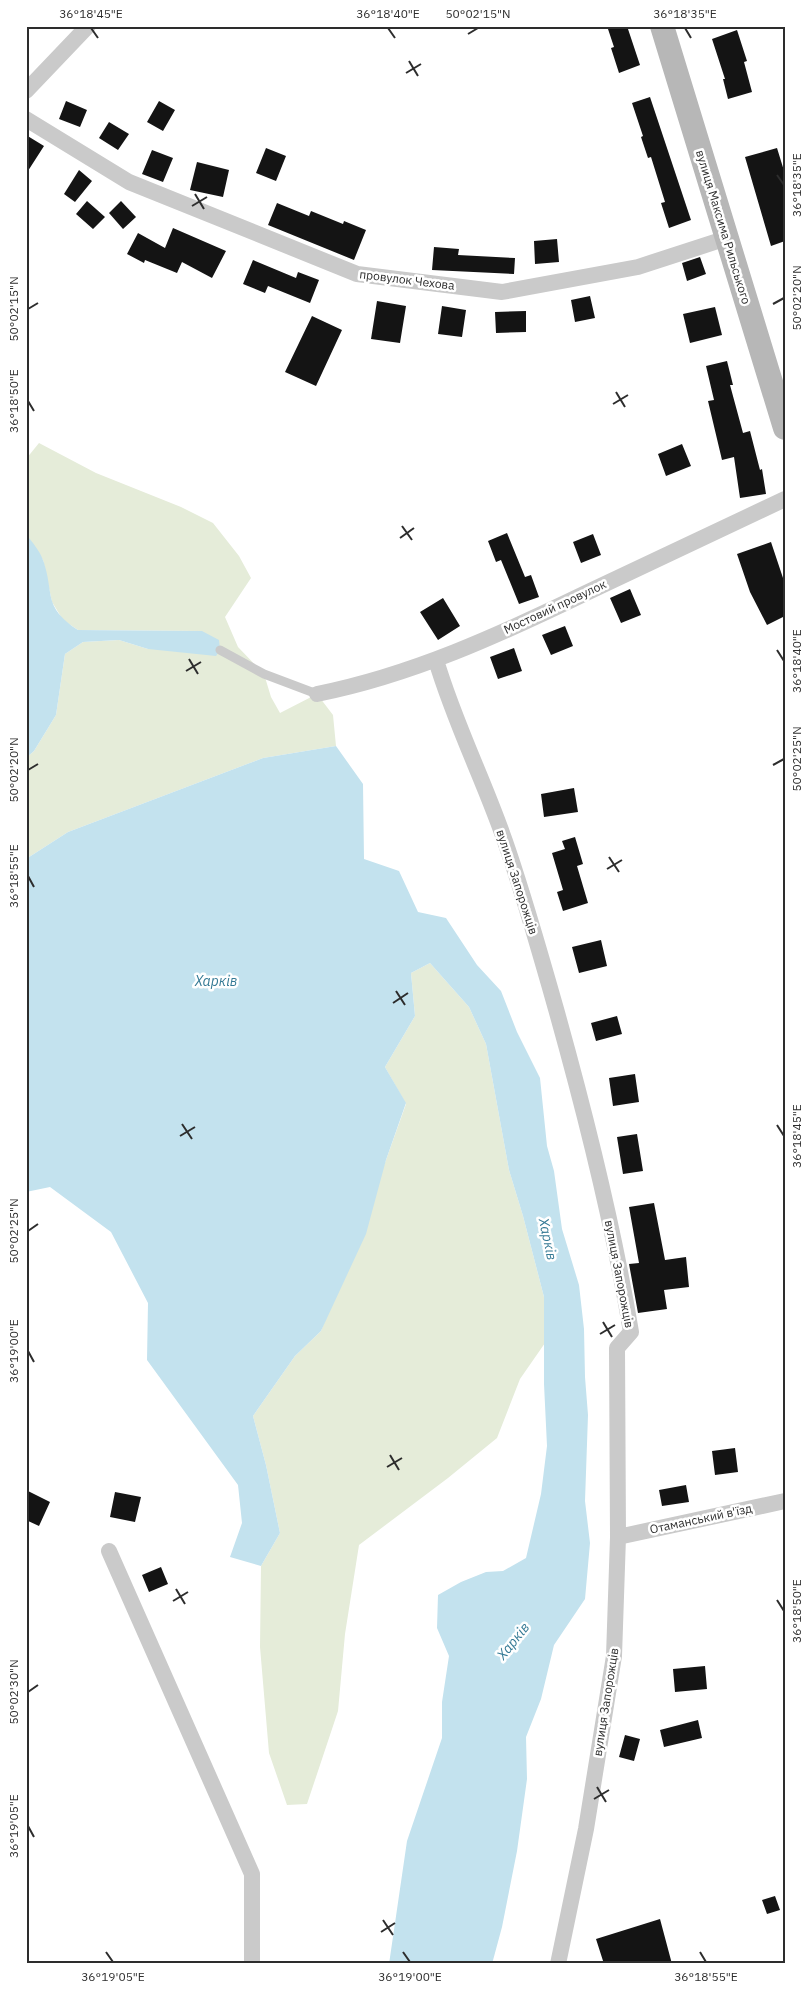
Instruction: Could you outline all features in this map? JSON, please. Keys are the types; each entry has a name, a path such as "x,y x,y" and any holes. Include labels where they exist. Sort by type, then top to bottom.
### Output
{"main road":[{"name":"вулиця Максима Рильського","path":"662,26 785,428"}],"street":[{"path":"26,91 88,26"},
{"name":"провулок Чехова","path":"26,119 129,182 357,274 502,292 638,267 726,238"},
{"name":"Мостовий провулок","path":"317,694 353,687 436,660 558,606 785,499"},
{"name":"вулиця Запорожців","path":"436,660 472,760 508,849 576,1080 620,1263 631,1332 618,1348 618,1537 614,1656 586,1829 558,1964"},
{"name":"Отаманський в'їзд","path":"618,1537 785,1501"},
{"path":"109,1551 252,1874 252,1964"}],"lane":[{"path":"220,650 264,674 317,694"}],"green space":[{"path":"39,443 96,473 181,507 213,523 239,556 251,578 225,617 238,647 264,674 271,697 280,713 317,694 333,715 336,746 263,758 68,832 26,859 26,758 34,751 56,715 65,654 83,642 119,640 148,649 202,631 78,630 63,620 52,602 43,560 26,534 26,459"},
{"path":"430,963 469,1007 486,1044 509,1170 544,1297 545,1343 520,1379 497,1438 448,1478 359,1545 345,1634 338,1711 307,1804 287,1805 269,1753 260,1647 261,1566 280,1533 266,1465 253,1416 295,1356 321,1331 406,1104 385,1067 415,1016 411,973"}],"water":[{"path":"26,534 43,560 54,606 59,614 78,630 202,631 219,640 220,650 216,656 148,649 119,640 83,642 65,654 56,715 34,751 26,758"},
{"name":"Харків","path":"336,746 363,784 364,859 399,871 418,912 446,918 477,965 501,991 517,1032 540,1078 547,1146 554,1171 562,1229 579,1285 584,1329 588,1415 585,1501 590,1543 585,1599 554,1645 541,1699 526,1737 527,1779 517,1851 502,1927 492,1964 389,1964 407,1841 442,1738 442,1702 449,1656 437,1628 438,1595 461,1582 486,1572 503,1571 526,1558 541,1494 547,1446 544,1384 544,1297 509,1170 486,1044 469,1007 430,963 411,973 415,1016 385,1067 406,1103 386,1160 366,1234 321,1331 295,1356 253,1416 266,1465 280,1533 261,1566 230,1557 242,1523 238,1485 147,1360 148,1303 111,1232 50,1187 26,1192 26,859 68,832 263,758"}],"building":[{"path":"607,26 627,26 640,65 619,73 611,48 614,47"},
{"path":"737,30 747,61 744,62 752,92 728,99 723,79 725,79 712,39"},
{"path":"650,97 691,220 669,228 661,203 665,202 651,157 648,158 641,137 643,136 632,103"},
{"path":"66,101 87,110 80,127 59,119"},
{"path":"159,101 175,110 163,131 147,122"},
{"path":"109,122 129,134 118,150 99,138"},
{"path":"26,135 44,146 26,174"},
{"path":"266,148 286,156 276,181 256,173"},
{"path":"777,148 785,174 785,241 771,246 745,157"},
{"path":"152,150 173,158 163,182 142,174"},
{"path":"197,162 229,170 223,197 190,190"},
{"path":"79,170 92,181 75,202 64,194"},
{"path":"87,201 105,217 93,229 76,214"},
{"path":"121,201 136,217 123,229 109,213"},
{"path":"277,203 309,216 311,211 343,224 344,221 366,230 354,260 268,225"},
{"path":"173,228 226,251 212,278 182,262 177,273 145,260 144,263 127,254 138,233 165,248"},
{"path":"557,239 559,262 535,264 534,241"},
{"path":"434,247 459,249 458,255 515,258 514,274 432,270"},
{"path":"700,257 706,274 687,281 682,263"},
{"path":"253,260 296,278 298,272 319,280 310,303 268,286 265,293 243,284"},
{"path":"590,296 595,318 575,322 571,300"},
{"path":"377,301 406,306 400,343 371,339"},
{"path":"442,306 466,310 462,337 438,334"},
{"path":"715,307 722,335 690,343 683,314"},
{"path":"526,311 526,332 496,333 495,312"},
{"path":"312,316 342,330 316,386 285,372"},
{"path":"727,361 733,385 730,385 743,433 750,431 760,470 762,469 766,494 740,498 734,457 722,460 708,401 714,400 706,366"},
{"path":"682,444 691,466 666,476 658,454"},
{"path":"507,533 525,577 531,575 539,597 519,604 501,560 496,562 488,541"},
{"path":"593,534 601,555 581,563 573,542"},
{"path":"771,542 785,584 785,616 767,625 750,592 737,554"},
{"path":"630,589 641,615 621,623 610,598"},
{"path":"443,598 460,626 438,640 420,612"},
{"path":"565,626 573,646 551,655 542,635"},
{"path":"514,648 522,671 498,679 490,657"},
{"path":"574,788 578,812 544,817 541,794"},
{"path":"575,837 583,864 577,866 588,903 563,911 557,892 563,890 552,853 565,849 562,841"},
{"path":"601,940 607,966 579,973 572,947"},
{"path":"617,1016 622,1034 596,1041 591,1023"},
{"path":"635,1074 639,1102 613,1106 609,1078"},
{"path":"637,1134 643,1171 623,1174 617,1137"},
{"path":"654,1203 665,1260 686,1257 689,1287 664,1290 667,1309 638,1313 629,1264 639,1263 629,1207"},
{"path":"735,1448 738,1472 715,1475 712,1451"},
{"path":"686,1485 689,1502 662,1506 659,1490"},
{"path":"26,1490 50,1502 39,1526 26,1520"},
{"path":"115,1492 141,1497 135,1522 110,1517"},
{"path":"161,1567 168,1584 149,1592 142,1575"},
{"path":"705,1666 707,1689 675,1692 673,1669"},
{"path":"698,1720 702,1738 664,1747 660,1730"},
{"path":"625,1735 640,1739 634,1761 619,1757"},
{"path":"775,1896 780,1910 767,1914 762,1900"},
{"path":"660,1919 672,1964 604,1964 596,1939"}]}
